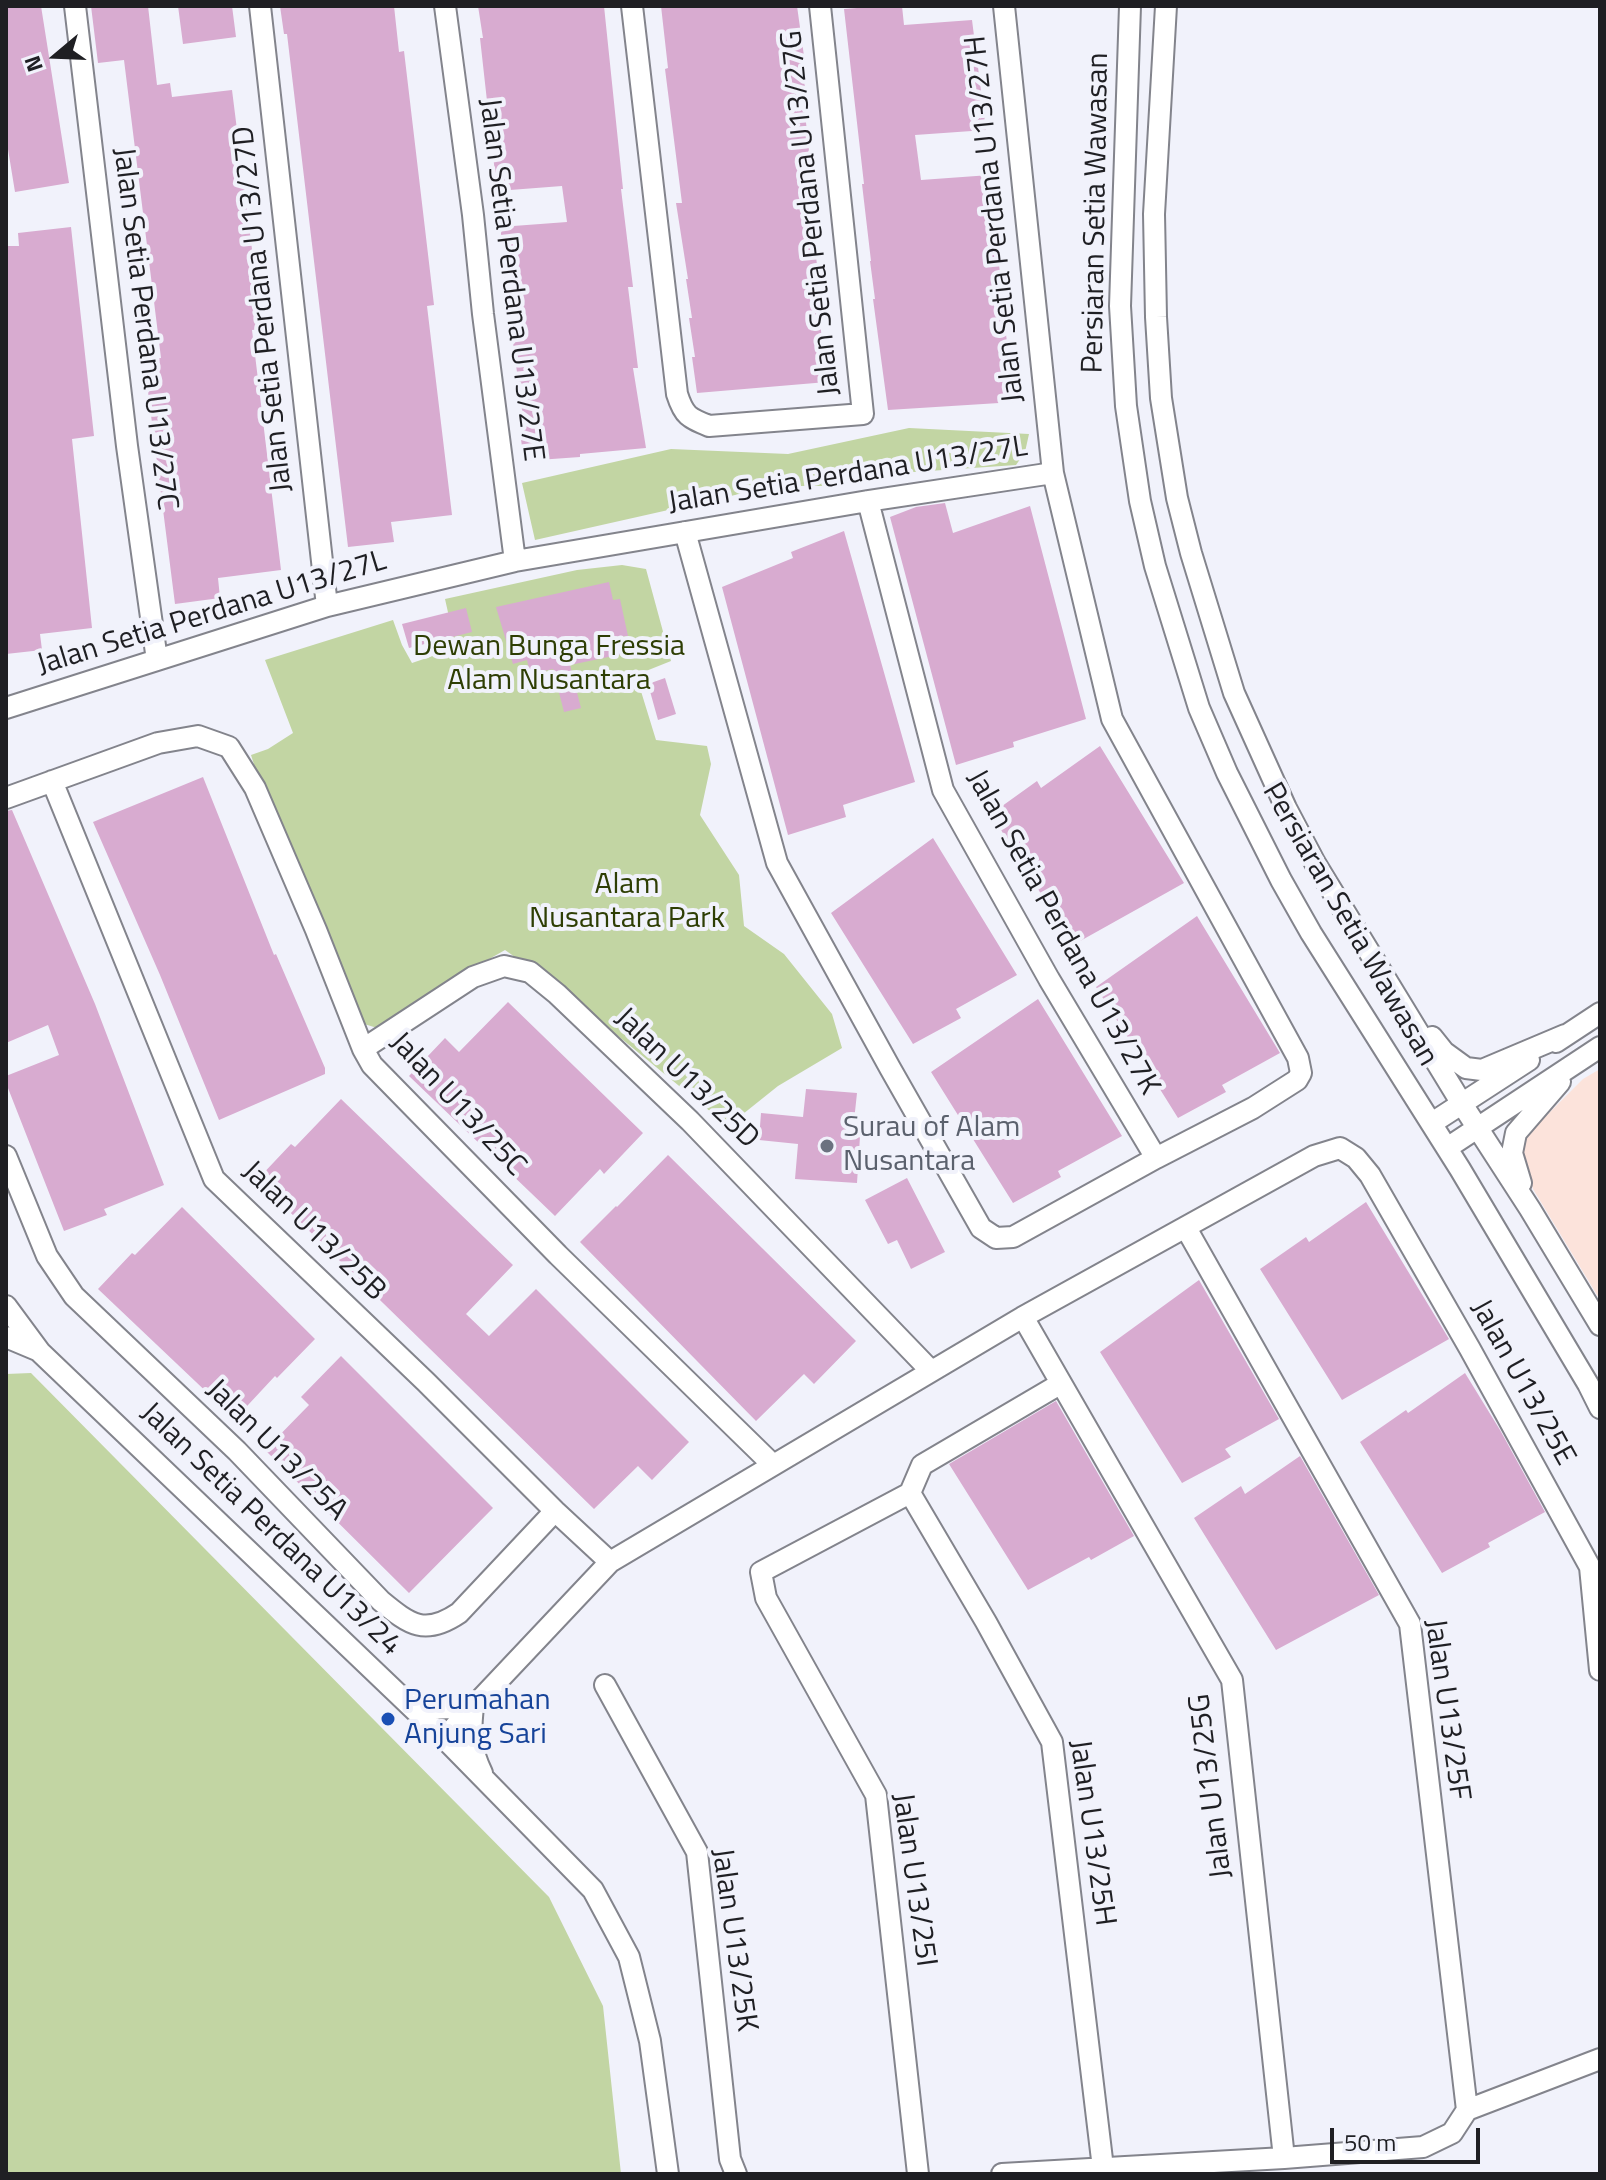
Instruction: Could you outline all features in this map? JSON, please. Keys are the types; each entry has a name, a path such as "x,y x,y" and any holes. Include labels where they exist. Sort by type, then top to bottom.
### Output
{"street":[{"name":"Jalan Setia Perdana U13/27C","path":"75,6 127,446 157,660"},
{"name":"Jalan Setia Perdana U13/27D","path":"260,6 327,606"},
{"name":"Jalan Setia Perdana U13/27E","path":"445,6 515,561"},
{"name":"Jalan Setia Perdana U13/27G","path":"632,6 677,394 681,408 691,419 709,426 863,414 820,6"},
{"name":"Jalan Setia Perdana U13/27H","path":"1004,6 1053,473"},
{"name":"Persiaran Setia Wawasan","path":"1130,6 1120,306 1128,420 1140,501 1155,566 1199,708 1251,823 1311,933 1432,1123 1600,1408"},
{"name":"Persiaran Setia Wawasan","path":"1166,6 1154,214 1161,398 1177,498 1234,693 1286,808 1315,863 1600,1325"},
{"name":"Jalan Setia Perdana U13/27L","path":"6,708 327,606 515,561 685,532 868,501 1053,473 1112,719 1301,1065 1301,1073 1291,1085 1013,1237 996,1238 981,1228 777,863 685,532"},
{"name":"Jalan Setia Perdana U13/27K","path":"868,501 943,790 1049,979 1156,1158"},
{"name":"Jalan U13/25C","path":"52,781 158,743 198,736 229,747 255,788 372,1065 772,1464"},
{"path":"6,798 52,781"},
{"name":"Jalan U13/25B","path":"52,781 214,1179 610,1562"},
{"name":"Jalan U13/25D","path":"363,1049 473,977 504,966 530,972 690,1121 931,1371"},
{"path":"1392,987 1444,1052 1466,1068 1482,1070 1565,1035"},
{"path":"1432,1123 1600,1013"},
{"path":"1447,1148 1600,1047"},
{"path":"1530,1209 1512,1153 1516,1133 1579,1060"},
{"name":"Jalan U13/25E","path":"1186,1228 1314,1156 1340,1148 1356,1158 1370,1175 1470,1349 1590,1567 1600,1670"},
{"name":"Jalan U13/25A","path":"6,1156 47,1256 74,1296 237,1451 402,1619 427,1627 445,1623 459,1613 555,1511"},
{"path":"444,1738 610,1562 1023,1317 1186,1228"},
{"name":"Jalan U13/25F","path":"1186,1228 1410,1624 1467,2110"},
{"name":"Jalan Setia Perdana U13/24","path":"7,1310 40,1352 444,1738 593,1890 629,1957 650,2041 668,2174"},
{"name":"Jalan U13/25G","path":"1023,1317 1232,1680 1284,2158"},
{"path":"6,1337 40,1352"},
{"path":"910,1493 922,1465 1060,1384"},
{"name":"Jalan U13/25I","path":"910,1493 761,1572 766,1598 876,1795 918,2174"},
{"name":"Jalan U13/25H","path":"910,1493 1052,1742 1103,2168"},
{"name":"Jalan U13/25K","path":"605,1685 697,1852 730,2159 736,2174"},
{"path":"407,1703 429,1709 473,1707"},
{"path":"473,1707 470,1737 474,1756 486,1782"},
{"path":"1002,2174 1423,2147 1452,2133 1467,2110 1600,2059"}],"shaded area":[{"path":"1600,1069 1600,1300 1533,1189 1521,1150 1524,1138 1583,1079"}],"green space":[{"path":"909,428 1029,434 1025,452 1016,465 885,474 829,486 775,486 535,540 522,483 671,449 788,454"},
{"name":"Alam Nusantara Park","path":"622,565 646,569 671,661 636,675 656,740 707,746 711,764 700,815 739,875 744,926 784,954 832,1014 842,1048 778,1086 728,1126 562,990 505,950 449,982 390,1032 361,1023 251,755 268,749 293,733 265,660 393,620 412,663 456,648 445,599 577,570"},
{"path":"31,1373 549,1897 603,2006 621,2174 6,2174 6,1374"}],"building":[{"path":"6,6 41,6 69,183 15,192 6,137"},
{"path":"91,6 148,6 157,85 170,83 172,97 232,90 262,329 252,330 281,570 218,578 220,598 175,604 144,360 161,358 124,60 98,63"},
{"path":"178,6 232,6 236,37 183,44"},
{"path":"280,6 394,6 399,52 404,51 434,305 427,306 452,515 391,522 394,542 348,547 287,34 284,34"},
{"path":"478,6 604,6 633,287 628,287 638,368 633,368 646,448 524,461 519,425 524,425 500,227 567,222 562,186 497,191"},
{"path":"661,6 797,6 804,56 800,56 811,170 806,171 827,382 697,393 688,279 676,203 682,203 665,69 668,68"},
{"path":"902,6 904,25 972,20 986,130 915,135 921,180 990,175 1015,402 888,410 873,299 864,184 844,9"},
{"path":"71,227 94,436 72,439 92,628 40,634 42,650 6,654 6,246 19,246 18,233"},
{"path":"945,503 953,533 1030,506 1086,719 1013,742 1014,747 956,765 890,517 916,507"},
{"path":"844,531 915,782 843,805 846,817 788,835 722,587 793,558 791,552"},
{"path":"609,582 613,600 620,599 628,636 619,637 623,654 570,665 581,708 564,712 553,669 530,674 527,660 513,664 496,607"},
{"path":"466,608 472,632 409,648 402,624"},
{"path":"665,678 676,714 658,720 648,684"},
{"path":"1100,746 1184,883 1073,945 991,814 1037,781 1041,788"},
{"path":"203,777 274,955 325,1068 325,1074 219,1120 93,822"},
{"path":"12,810 95,1004 164,1185 104,1209 107,1215 64,1231 6,1083 6,1076 59,1055 48,1025 6,1043 6,811"},
{"path":"933,838 1017,975 956,1009 961,1018 913,1044 831,913"},
{"path":"1197,916 1280,1053 1222,1085 1226,1092 1178,1118 1096,987"},
{"path":"1038,999 1122,1136 1058,1171 1061,1177 1013,1203 931,1072"},
{"path":"508,1002 643,1133 604,1174 600,1169 555,1216 409,1076 445,1038 459,1052"},
{"path":"806,1089 857,1093 854,1121 861,1121 857,1183 795,1179 798,1144 759,1140 761,1113 803,1117"},
{"path":"341,1099 513,1265 466,1314 489,1336 536,1289 689,1442 652,1480 638,1466 594,1509 257,1180 291,1144 295,1147"},
{"path":"668,1155 856,1341 814,1384 804,1374 756,1421 580,1242"},
{"path":"907,1178 945,1252 911,1269 897,1240 888,1244 865,1200"},
{"path":"1366,1202 1449,1339 1342,1400 1260,1269 1306,1237 1309,1242"},
{"path":"182,1207 315,1339 235,1419 98,1289"},
{"path":"1199,1280 1279,1419 1225,1449 1231,1457 1182,1483 1100,1352"},
{"path":"341,1356 493,1508 409,1593 265,1450 309,1405 301,1397"},
{"path":"1465,1373 1545,1512 1442,1573 1360,1442"},
{"path":"1056,1401 1134,1536 1028,1590 949,1464"},
{"path":"1300,1456 1379,1595 1276,1650 1194,1518 1241,1486 1245,1494"}],"place":[{"name":"Surau of Alam Nusantara","path":"827,1146"},
{"name":"Perumahan Anjung Sari","path":"388,1719"}],"park label":[{"name":"Dewan Bunga Fressia Alam Nusantara","path":"549,665"}]}
